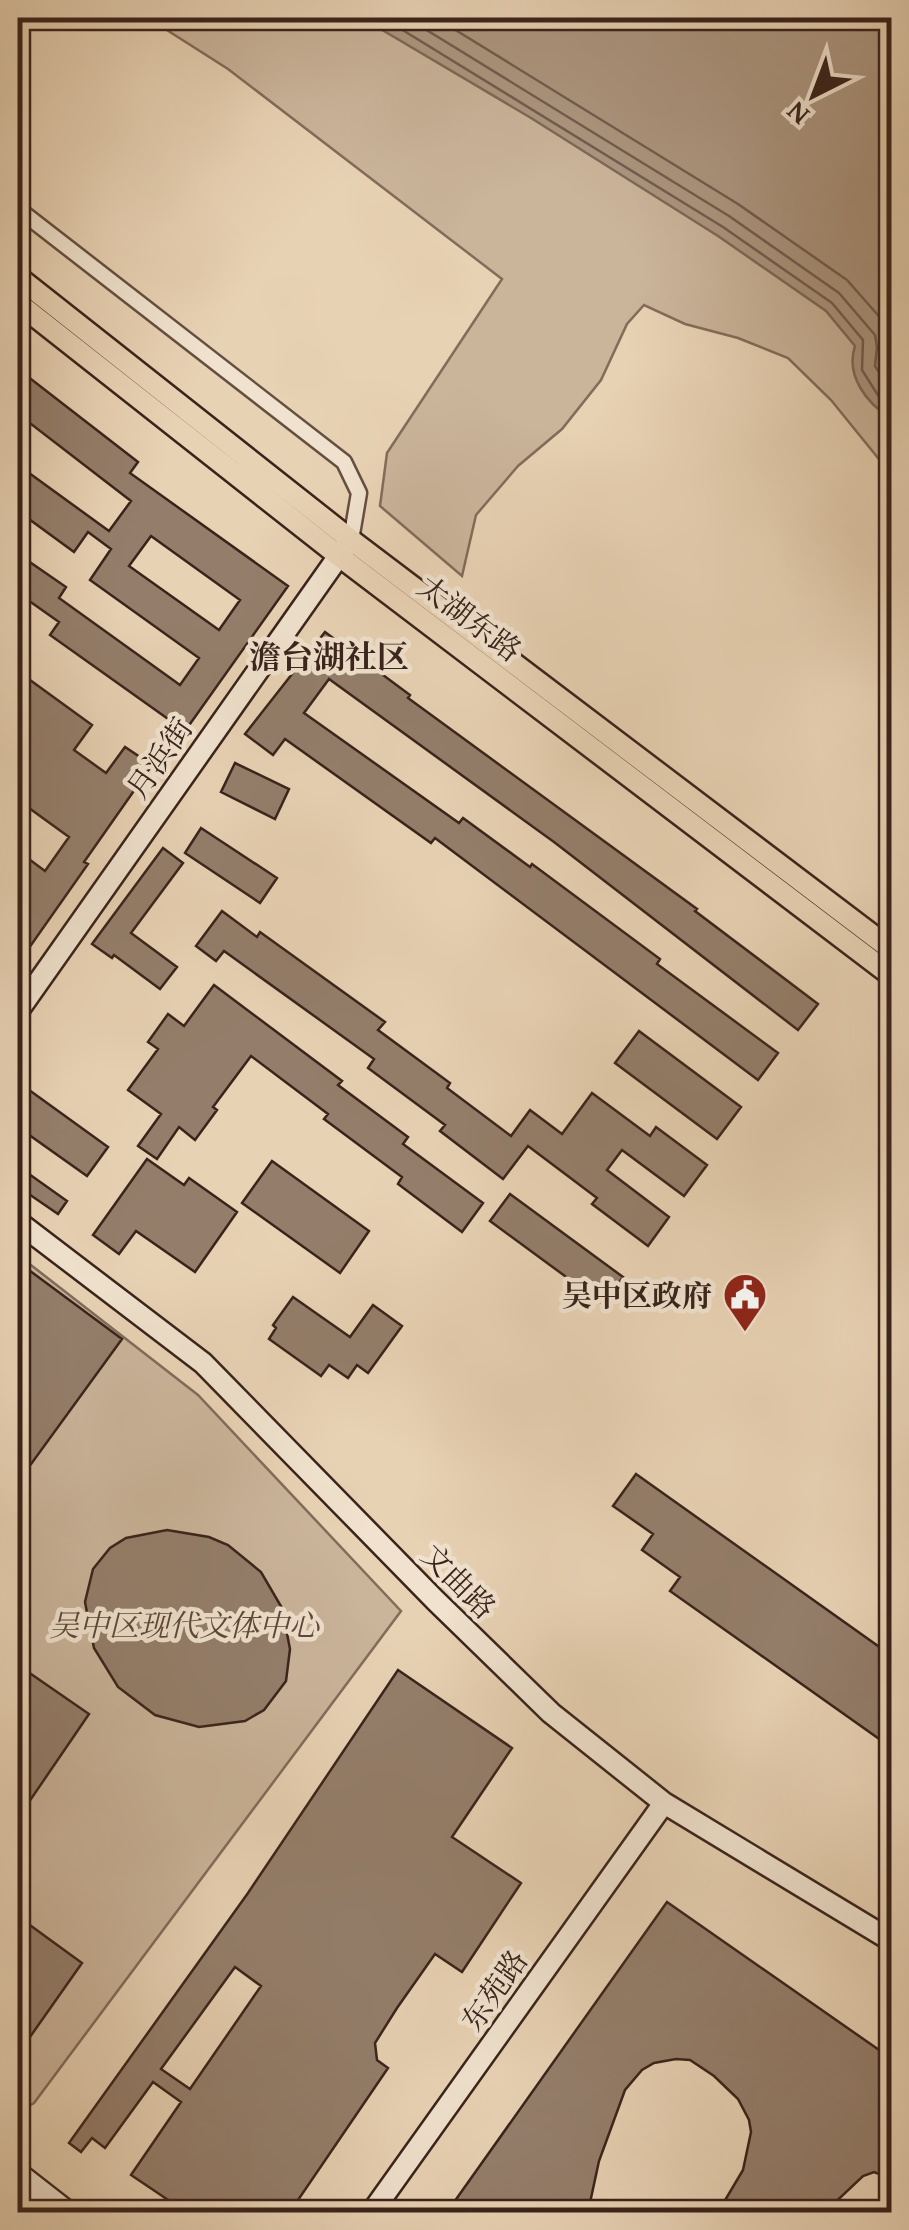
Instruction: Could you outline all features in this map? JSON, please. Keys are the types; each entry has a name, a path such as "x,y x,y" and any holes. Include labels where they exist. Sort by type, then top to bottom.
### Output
{"main road":[{"name":"太湖东路","path":"18,277 345,548 892,976"},
{"name":"太湖东路","path":"18,303 892,950"}],"street":[{"path":"18,209 344,462 359,493 345,548"},
{"name":"月浜街","path":"18,1011 345,548"},
{"name":"文曲路","path":"18,1222 203,1363 551,1714 664,1803 892,1941"},
{"name":"东苑路","path":"372,2212 664,1803"},
{"path":"18,2173 68,2212"},
{"path":"18,2198 36,2212"}],"green space":[{"path":"148,18 472,18 891,345 891,474 831,400 788,358 738,338 685,324 644,305 627,324 601,380 562,429 518,466 476,515 462,576 380,506 387,453 502,279 228,69"},
{"name":"吴中区现代文体中心","path":"18,1255 198,1395 401,1611 34,2103 18,2112"}],"water":[{"path":"362,18 891,18 891,419 860,388 853,368 855,346 826,311 718,236"}],"building":[{"path":"18,369 138,462 130,473 288,586 185,731 50,635 59,622 18,593 18,554 66,587 59,598 180,685 199,658 90,580 111,549 88,532 74,552 18,511 18,465 109,531 131,501 18,414","holes":["151,536 240,600 219,630 129,566"]},
{"path":"325,632 818,1004 798,1030 554,842 329,679 304,713 459,823 463,818 530,867 532,864 660,959 657,964 778,1053 758,1080 435,838 431,843 285,739 273,755 245,734"},
{"path":"30,680 92,725 74,750 106,773 125,747 152,765 29,948 18,939 18,851 45,871 69,837 18,800 18,697"},
{"path":"235,763 289,789 275,819 221,792"},
{"path":"201,828 277,878 260,903 185,853"},
{"path":"163,848 183,863 131,933 177,967 160,989 92,944"},
{"path":"222,911 257,937 260,932 385,1022 378,1030 450,1083 447,1088 511,1136 530,1110 562,1134 592,1093 650,1136 656,1127 707,1165 684,1196 622,1150 607,1170 669,1217 648,1246 592,1204 597,1198 528,1146 503,1179 440,1131 445,1125 368,1068 374,1059 224,951 216,961 196,946"},
{"path":"214,985 342,1081 338,1085 408,1137 403,1144 483,1203 462,1232 398,1184 402,1177 324,1119 328,1114 251,1056 213,1107 217,1110 195,1140 179,1127 157,1159 138,1146 161,1114 128,1090 158,1049 148,1042 168,1014 184,1026"},
{"path":"639,1031 741,1107 717,1139 615,1063"},
{"path":"18,1082 108,1147 87,1176 18,1127"},
{"path":"147,1159 184,1185 189,1178 237,1212 195,1272 136,1231 119,1254 93,1235"},
{"path":"272,1161 369,1231 340,1273 242,1203"},
{"path":"29,1174 67,1201 58,1214 20,1188"},
{"path":"510,1194 623,1277 603,1304 490,1221"},
{"path":"18,1262 122,1339 18,1482"},
{"path":"293,1297 350,1337 373,1305 402,1326 368,1373 357,1365 348,1378 329,1365 321,1376 269,1339 276,1328 273,1325"},
{"path":"636,1474 892,1656 892,1748 670,1591 680,1577 642,1550 653,1534 613,1506"},
{"path":"167,1530 209,1537 228,1545 261,1572 282,1608 290,1649 286,1681 264,1710 245,1721 199,1727 155,1715 118,1687 94,1648 85,1602 93,1569 110,1548 126,1538"},
{"path":"18,1665 89,1714 18,1818"},
{"path":"398,1670 512,1748 452,1837 521,1883 462,1972 435,1954 375,2043 377,2060 388,2068 294,2206 270,2212 186,2212 131,2175 181,2102 153,2082 105,2148 92,2138 81,2152 69,2143 248,1893","holes":["235,1967 261,1986 190,2089 161,2069"]},
{"path":"667,1902 892,2059 892,2179 874,2172 863,2176 825,2212 718,2212 743,2170 751,2132 749,2120 738,2099 714,2076 690,2060 676,2059 642,2070 625,2090 599,2161 588,2212 447,2212"},
{"path":"27,1923 82,1963 18,2054 18,1935"}],"place":[{"name":"吴中区政府","path":"745,1333"}],"district":[{"name":"澹台湖社区","path":"329,656"}]}
